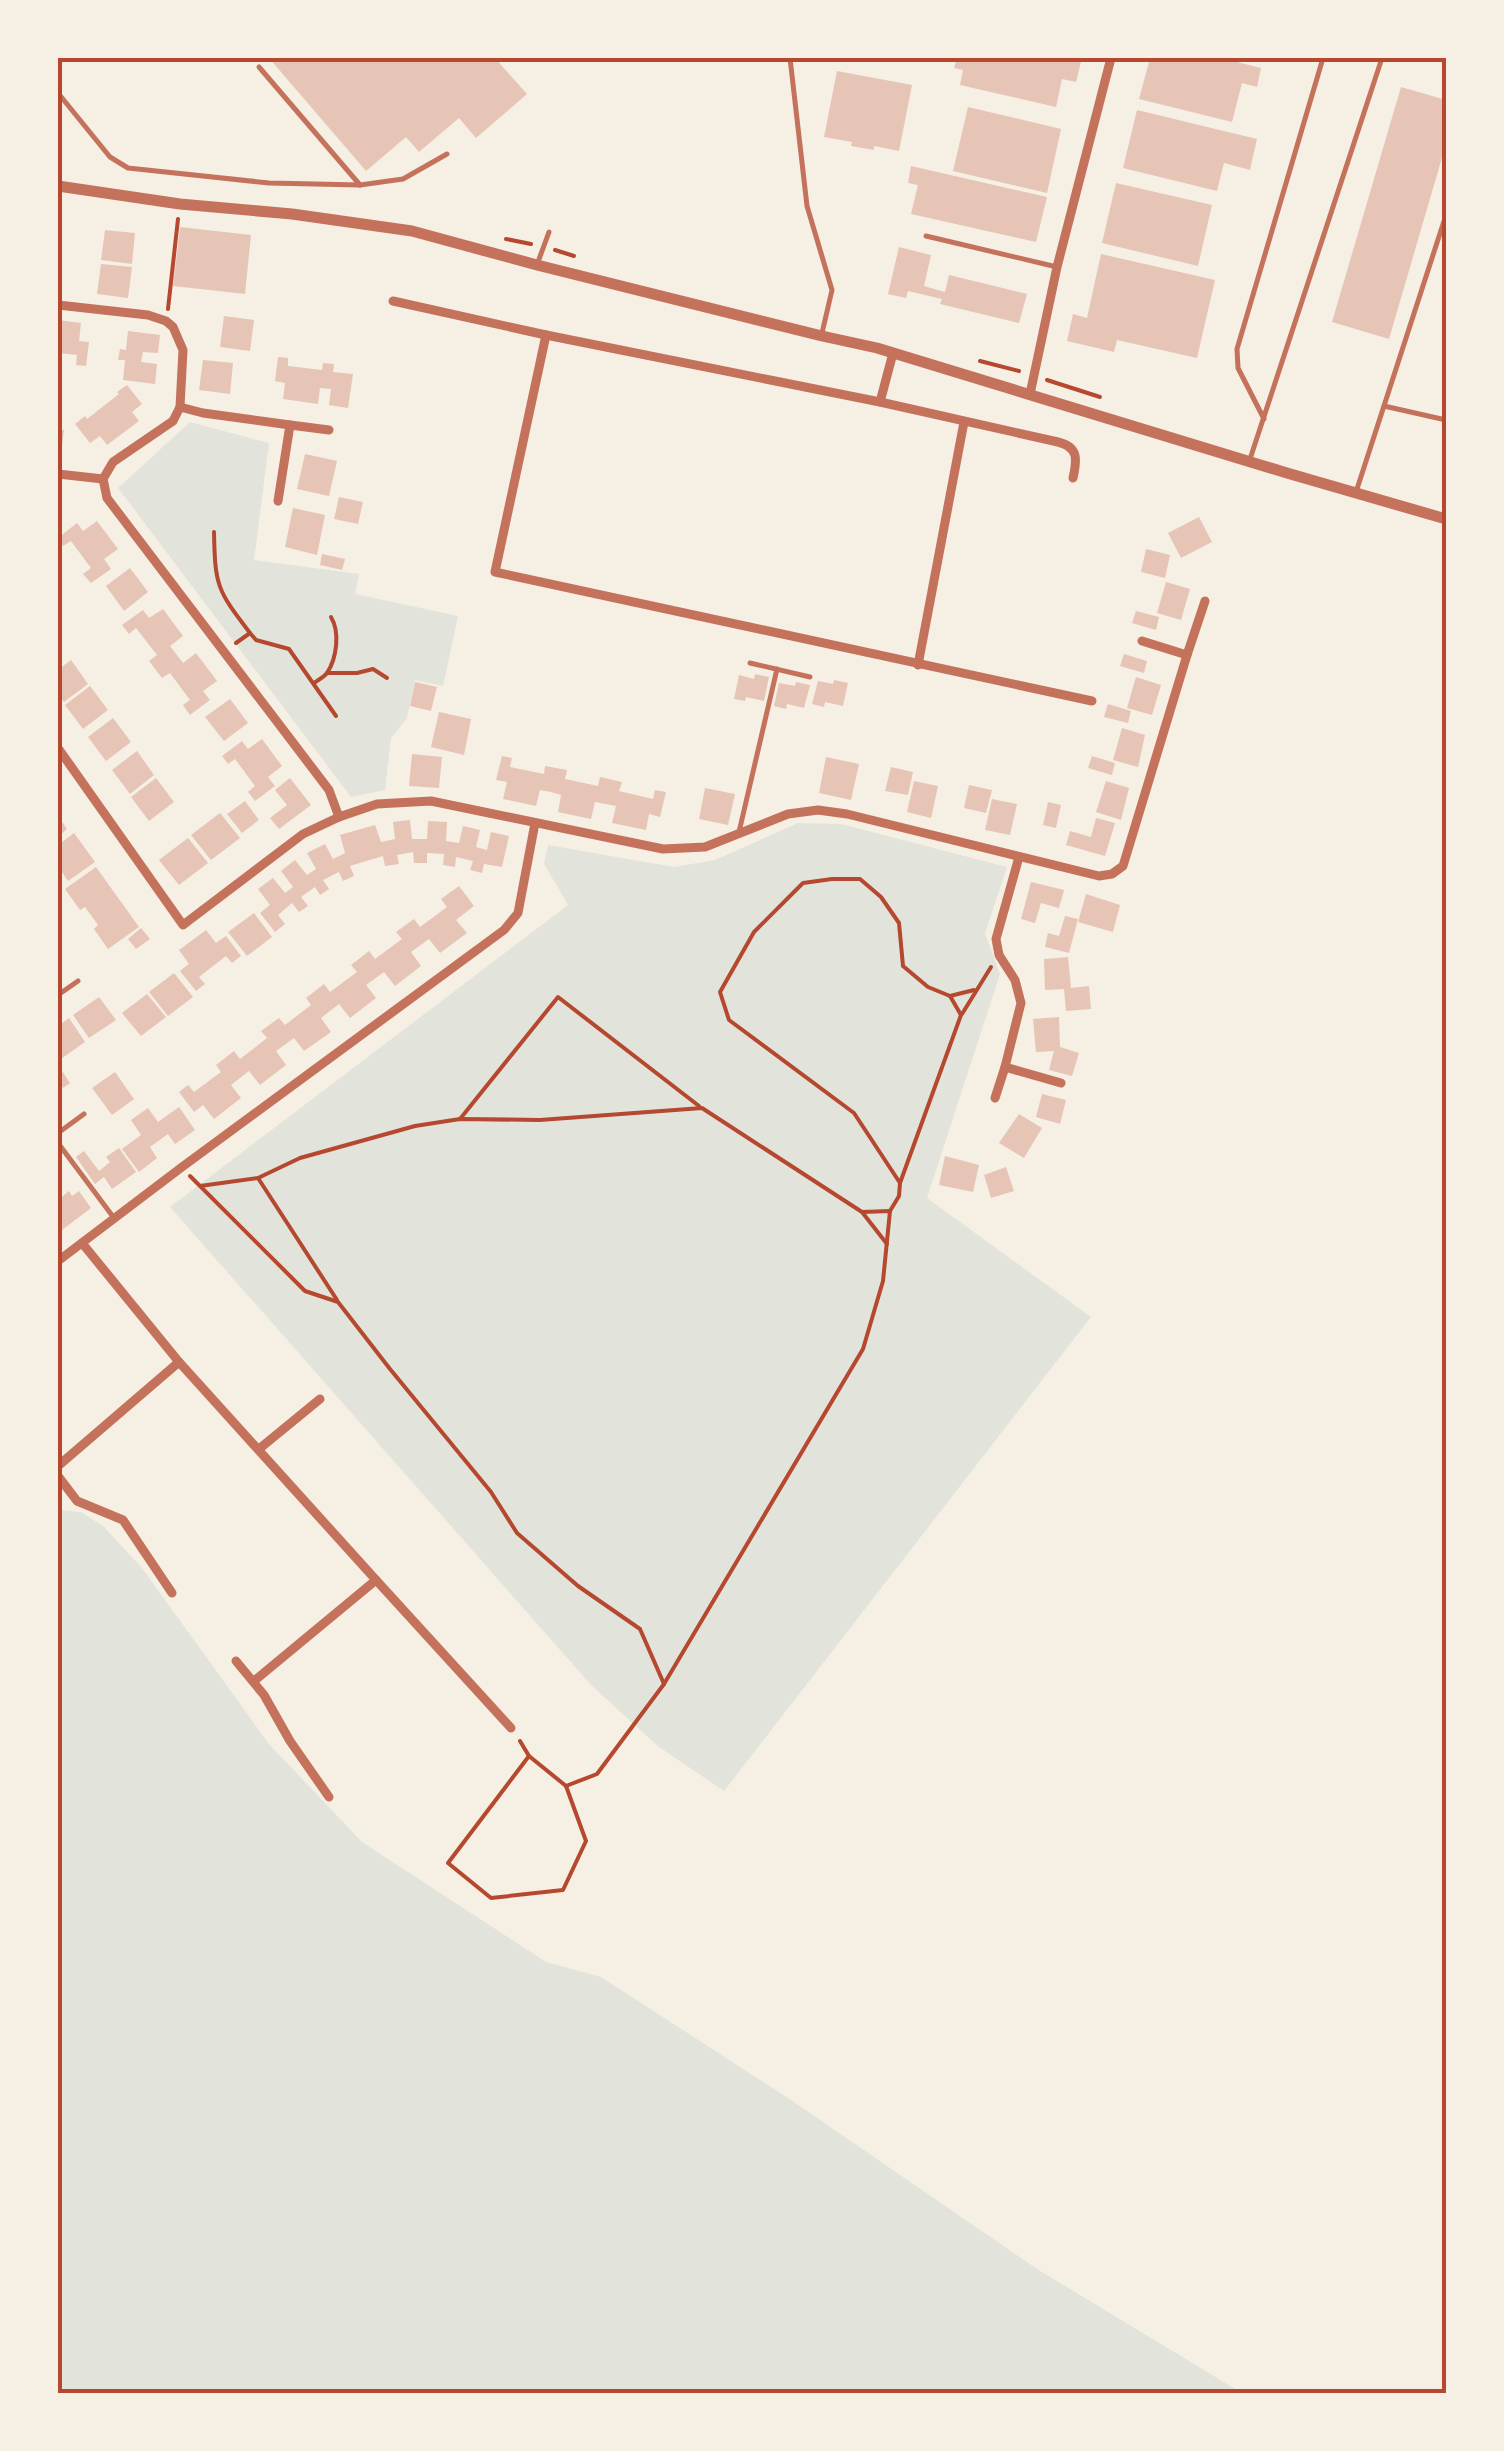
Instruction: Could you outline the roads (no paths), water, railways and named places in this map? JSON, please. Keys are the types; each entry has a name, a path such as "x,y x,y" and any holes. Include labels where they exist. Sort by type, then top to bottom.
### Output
{"street":[{"path":"1030,394 1112,58"},
{"path":"58,186 412,232 893,353 1446,519"},
{"path":"393,301 1067,444 1077,460 1073,478"},
{"path":"58,304 148,315 173,327 183,350 180,407 173,421 114,462 102,479 106,498 330,790 338,817"},
{"path":"546,335 496,572 1092,701"},
{"path":"880,402 893,353"},
{"path":"180,407 329,430"},
{"path":"918,665 964,422"},
{"path":"278,501 290,425"},
{"path":"58,474 102,479"},
{"path":"58,748 183,926 303,834 377,804 431,801 663,849 705,846 788,814 818,810 1099,876 1112,874 1123,866 1204,601"},
{"path":"1142,641 1187,655"},
{"path":"58,1262 504,930 518,913 535,823"},
{"path":"995,1098 1021,1003 1015,980 999,955 996,939 1019,856"},
{"path":"1005,1067 1061,1083"},
{"path":"82,1243 179,1362 511,1728"},
{"path":"58,1466 179,1362"},
{"path":"259,1449 320,1399"},
{"path":"58,1476 78,1501 123,1520 172,1593"},
{"path":"254,1681 376,1580"},
{"path":"236,1660 254,1681 329,1797"}],"lane":[{"path":"790,58 807,206 832,290 822,336"},
{"path":"1264,419 1238,368 1237,349 1323,58"},
{"path":"1250,462 1382,58"},
{"path":"1437,58 1446,61"},
{"path":"259,67 360,186"},
{"path":"58,93 110,158 128,168 269,183 360,186 404,178 448,154"},
{"path":"1356,492 1446,215"},
{"path":"537,265 549,232"},
{"path":"926,236 1058,268"},
{"path":"1384,406 1446,420"},
{"path":"750,663 810,677"},
{"path":"738,834 776,669"},
{"path":"58,995 78,981"},
{"path":"58,1132 84,1114"},
{"path":"58,1143 114,1218"}]}
